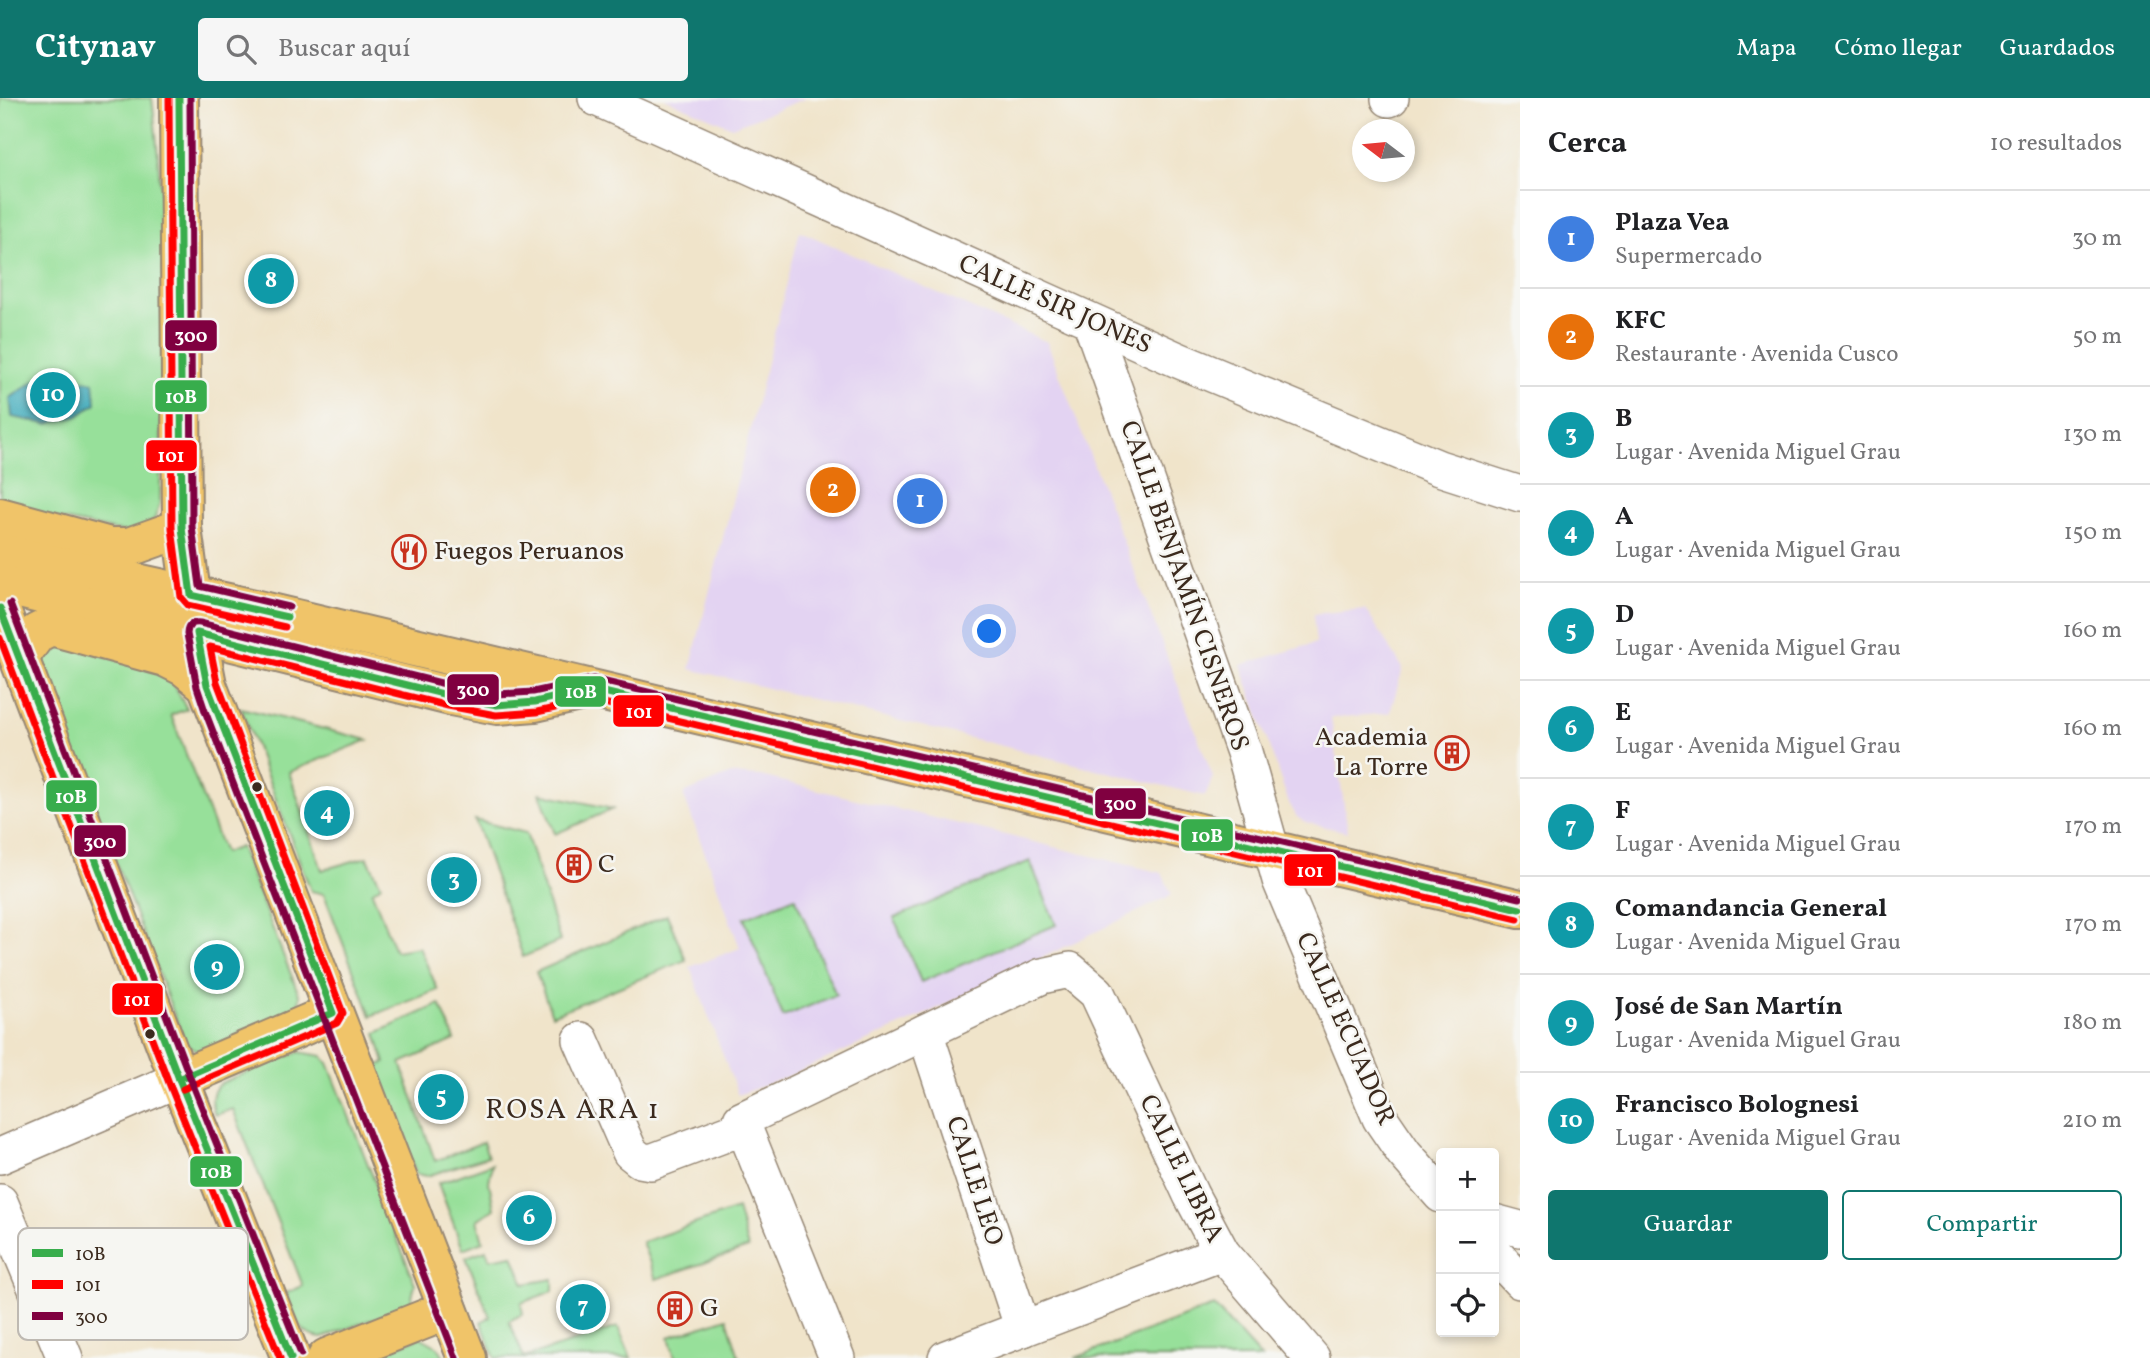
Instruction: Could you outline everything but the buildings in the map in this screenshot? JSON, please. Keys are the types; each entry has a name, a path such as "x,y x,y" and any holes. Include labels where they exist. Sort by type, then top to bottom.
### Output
{"main road":[{"path":"179,98 182,528 207,685 467,1358"},
{"path":"0,517 110,547 128,547 182,528"},
{"path":"0,554 191,595 1520,909"},
{"path":"0,584 451,696 497,705 535,702 591,689"},
{"path":"0,608 179,1079 239,1228"},
{"path":"19,657 37,633 51,626 165,657 185,667 207,685"},
{"path":"179,1079 333,1013"},
{"path":"248,1251 291,1358"},
{"path":"327,1358 448,1310"}],"street":[{"name":"CALLE SIR JONES","path":"596,98 1091,323 1439,468 1520,494"},
{"name":"CALLE BENJAMÍN CISNEROS","path":"1091,323 1244,752 1272,850"},
{"name":"CALLE ECUADOR","path":"1272,850 1280,880 1380,1118 1404,1153 1436,1189"},
{"name":"CALLE LIBRA","path":"926,1032 1042,976 1070,970 1097,993 1222,1253 1312,1358"},
{"path":"581,1040 630,1152 640,1160 651,1162 743,1123 926,1032"},
{"name":"CALLE LEO","path":"926,1032 1023,1329"},
{"path":"0,1156 179,1079"},
{"path":"743,1123 836,1358"},
{"path":"0,1202 18,1245"},
{"path":"1499,1223 1520,1229"},
{"path":"946,1358 1222,1253"},
{"path":"1499,1258 1520,1281"},
{"path":"58,1340 65,1358"}],"shaded area":[{"path":"664,98 806,98 732,127"},
{"path":"800,231 1047,342 1213,777 1205,796 690,669"},
{"path":"1365,609 1403,668 1390,713 1331,718 1348,832 1304,822 1297,817 1289,803 1241,665 1316,643 1313,614"},
{"path":"731,774 760,776 1162,873 1172,895 909,1022 784,1078 738,1095 690,967 740,948 683,794"}],"green space":[{"path":"0,98 152,98 163,249 160,502 155,518 138,535 0,507"},
{"path":"52,639 162,674 175,687 187,709 171,715 224,853 240,847 300,997 298,1008 201,1053 185,1043 38,659"},
{"path":"241,708 368,740 289,772 322,870 367,857 381,885 372,892 395,951 419,947 438,990 371,1016 324,894 311,891"},
{"path":"540,793 613,809 555,834"},
{"path":"475,820 526,833 560,941 523,957"},
{"path":"1030,861 1056,925 921,982 894,918"},
{"path":"795,897 836,995 783,1017 744,918"},
{"path":"667,915 686,960 552,1015 536,972"},
{"path":"440,1004 455,1040 401,1063 435,1161 483,1142 488,1156 427,1176 416,1174 374,1067 385,1063 376,1033"},
{"path":"299,1052 322,1056 328,1063 415,1284 411,1302 402,1308 322,1338 307,1333 294,1316 286,1293 303,1286 233,1109 215,1115 212,1102 213,1094 221,1083"},
{"path":"492,1164 489,1182 494,1209 477,1220 483,1241 463,1249 438,1183"},
{"path":"737,1209 748,1248 656,1279 642,1242"},
{"path":"486,1250 490,1259 513,1255 524,1284 553,1279 553,1291 521,1303 523,1314 509,1321 524,1358 495,1358 481,1322 490,1317 466,1257"},
{"path":"1214,1306 1261,1358 1075,1358"},
{"path":"727,1318 739,1357 675,1358 669,1337"},
{"path":"618,1327 631,1358 524,1358"},
{"path":"420,1337 438,1347 445,1358 370,1358"}],"water":[{"path":"60,377 94,382 96,403 78,416 47,424 12,417 10,398 35,381","holes":["59,385 62,401 45,404 42,387"]}],"transit line":[{"name":"101","path":"169,98 172,528 181,597 188,605 285,627"},
{"name":"10B","path":"179,98 182,528 191,595 287,617"},
{"name":"300","path":"190,98 192,527 200,586 289,607"},
{"name":"300","path":"10,604 189,1075 301,1354"},
{"name":"10B","path":"0,608 179,1079 239,1228"},
{"name":"300","path":"456,1358 205,711 197,687 187,634 192,624 200,623 453,686 498,694 533,692 593,679 1520,898"},
{"name":"10B","path":"179,1079 333,1013 207,685 197,633 497,705 535,702 591,689 1520,909"},
{"name":"101","path":"0,638 169,1083 228,1228"},
{"name":"101","path":"183,1089 337,1023 343,1013 217,682 210,647 448,706 496,715 537,712 591,700 1518,919"},
{"name":"10B","path":"248,1251 291,1358"},
{"name":"101","path":"248,1279 280,1358"}],"place":[{"name":"Comandancia General","path":"271,281"},
{"name":"Francisco Bolognesi","path":"53,395"},
{"name":"KFC","path":"833,490"},
{"name":"Plaza Vea","path":"920,501"},
{"name":"Fuegos Peruanos","path":"409,552"},
{"name":"Academia La Torre","path":"1452,753"},
{"name":"A","path":"327,813"},
{"name":"C","path":"574,865"},
{"name":"B","path":"454,880"},
{"name":"José de San Martín","path":"217,967"},
{"name":"D","path":"441,1097"},
{"name":"E","path":"529,1218"},
{"name":"F","path":"583,1307"},
{"name":"G","path":"675,1309"}],"district":[{"name":"ROSA ARA 1","path":"573,1110"}]}
